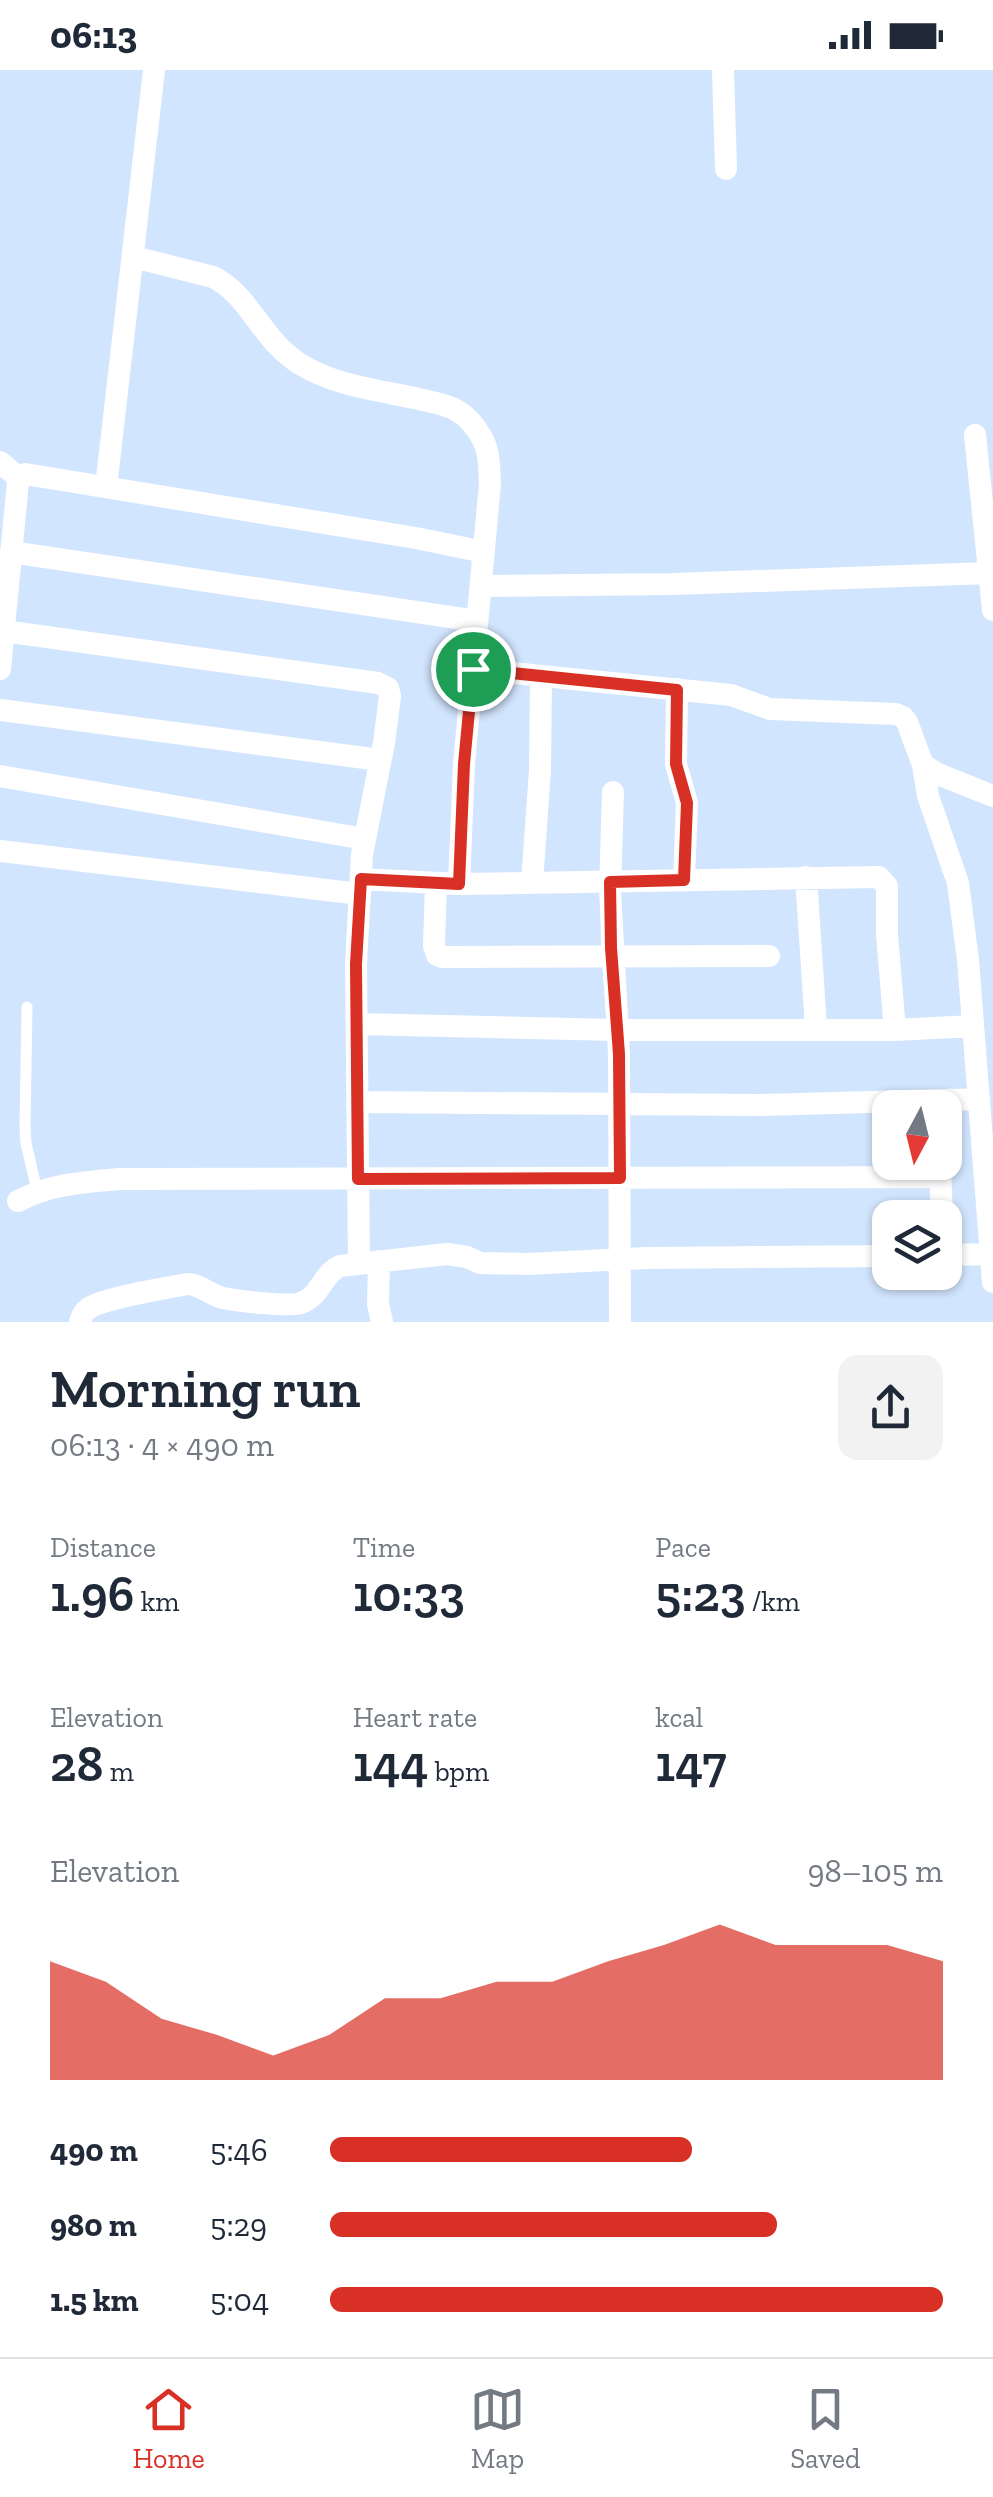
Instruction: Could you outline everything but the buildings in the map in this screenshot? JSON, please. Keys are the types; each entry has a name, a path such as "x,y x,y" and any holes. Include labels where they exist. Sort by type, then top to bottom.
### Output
{"street":[{"path":"106,486 154,70"},
{"path":"723,70 726,169"},
{"path":"134,257 225,283 280,350 316,372 332,380 454,408 484,441 490,484 481,586 464,764 448,883 434,946 437,955 769,956"},
{"path":"975,435 993,610"},
{"path":"0,462 20,478"},
{"path":"20,478 29,474 106,486 484,552"},
{"path":"0,669 20,478"},
{"path":"11,552 477,622"},
{"path":"481,586 990,573"},
{"path":"2,629 388,688 380,760 364,838 356,964 358,1179 382,1322"},
{"path":"473,669 732,694 770,709 900,715 907,722 958,883 968,960 993,1282"},
{"path":"532,883 542,676"},
{"path":"677,690 676,764 687,803 684,880"},
{"path":"0,710 380,760"},
{"path":"923,765 993,796"},
{"path":"0,776 364,838"},
{"path":"613,792 610,882 620,1104 620,1322"},
{"path":"0,851 360,887 880,876 886,882 895,1030"},
{"path":"806,877 816,1028"},
{"path":"357,1024 617,1030 895,1030 973,1026"},
{"path":"962,1101 979,1099"},
{"path":"358,1102 872,1104"},
{"path":"28,1196 78,1182 118,1179 620,1178 872,1172"},
{"path":"80,1322 91,1307 187,1284 226,1298 299,1304 315,1294 334,1268 447,1254 491,1263 872,1256"},
{"path":"962,1255 992,1254"}],"lane":[{"path":"27,1007 28,1196"}],"route":[{"path":"473,669 677,690 676,772 687,803 684,880 610,882 619,1054 620,1178 358,1179 356,964 361,879 459,884 473,669"}]}
